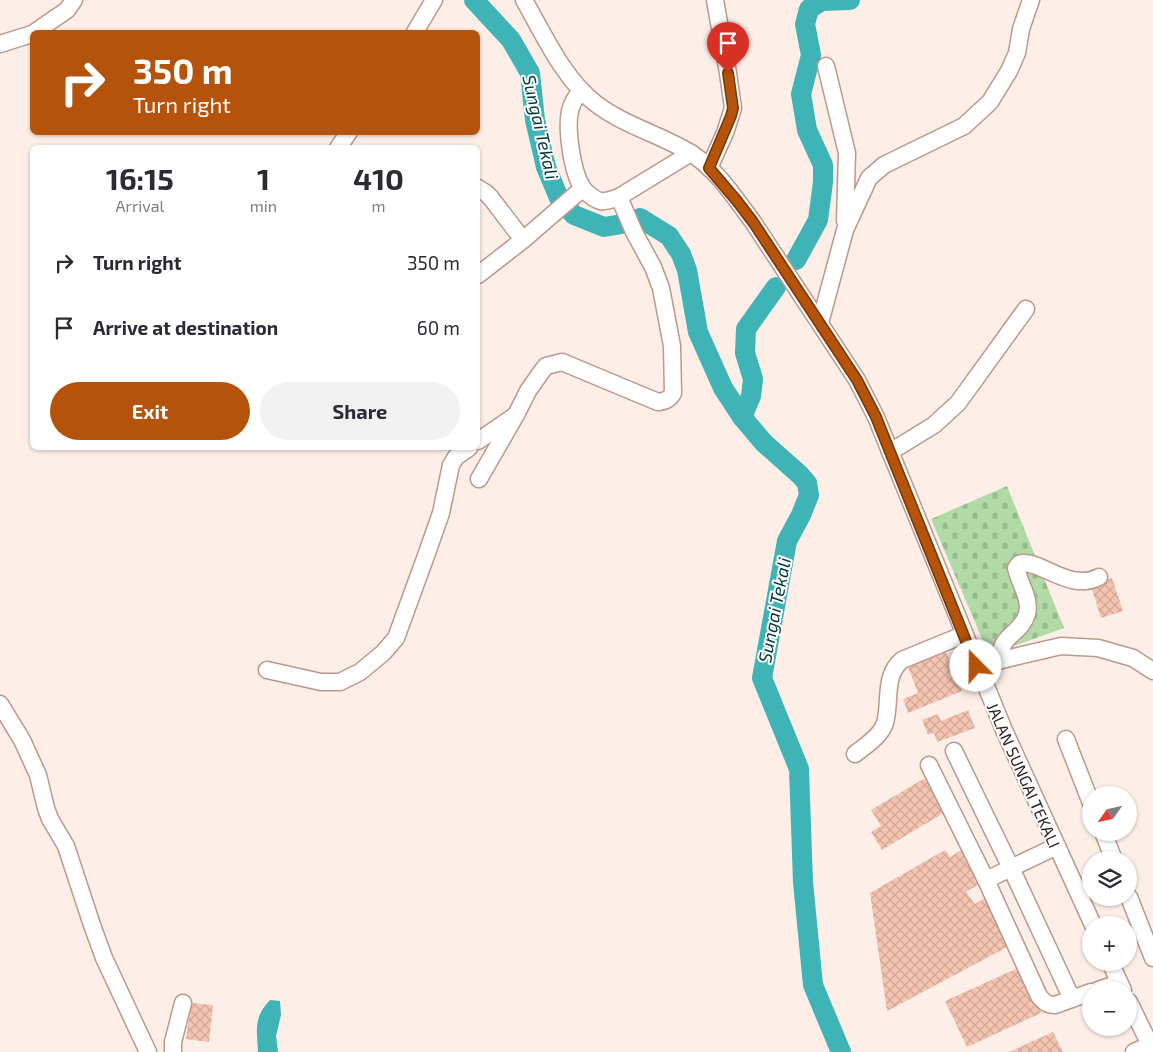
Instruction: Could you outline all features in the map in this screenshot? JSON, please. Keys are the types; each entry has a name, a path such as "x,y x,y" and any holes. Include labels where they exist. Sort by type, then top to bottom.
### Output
{"street":[{"path":"38,30 67,10 74,0"},
{"path":"416,30 434,0"},
{"name":"JALAN SUNGAI TEKALI","path":"524,0 560,62 582,91 594,102 610,114 691,153 709,168 742,208 857,380 876,417 976,666 1089,916"},
{"path":"709,168 725,133 733,108 716,0"},
{"path":"820,323 845,230 869,178 884,165 964,126 990,102 1009,71 1017,53 1021,29 1031,0"},
{"path":"0,44 30,34"},
{"path":"826,66 847,153 845,230"},
{"path":"578,193 569,127 571,108 582,91"},
{"path":"578,193 600,201 619,197 691,153"},
{"path":"480,189 486,193 523,240"},
{"path":"480,273 578,193"},
{"path":"479,479 517,414 528,391 546,366 562,362 658,402 670,398 673,393 672,346 661,288 653,267 634,232 619,197"},
{"path":"890,452 934,425 958,403 1026,309"},
{"path":"480,440 517,414"},
{"path":"268,670 321,682 340,682 360,672 384,653 396,638 427,553 440,513 451,465 456,456 465,450"},
{"path":"1001,660 1000,651 1002,645 1022,624 1027,612 1025,593 1016,568 1019,564 1028,564 1070,579 1086,581 1099,577"},
{"path":"855,754 878,734 885,724 888,693 895,666 902,660 963,635"},
{"path":"976,666 1061,646 1098,648 1133,658 1153,671"},
{"path":"0,704 22,740 38,775 46,808 50,819 66,846 104,958 148,1052"},
{"path":"1066,738 1084,786"},
{"path":"954,752 1072,999"},
{"path":"929,765 986,880 1039,996 1050,1005 1055,1005 1082,995"},
{"path":"986,880 1057,846"},
{"path":"1133,906 1153,958"},
{"path":"173,1052 173,1042 183,1003"},
{"path":"1134,1052 1152,1048 1137,1018"}],"green space":[{"path":"1007,486 1064,628 989,655 931,519"}],"water":[{"path":"270,1000 280,1001 281,1015 276,1036 278,1052 258,1052 258,1019"}],"building":[{"path":"1112,578 1123,611 1101,618 1091,586"},
{"path":"946,652 962,691 908,713 903,699 918,693 908,667"},
{"path":"968,710 975,728 937,742 934,733 928,735 922,720 938,714 941,721"},
{"path":"925,778 945,812 882,850 871,832 881,826 871,810"},
{"path":"965,848 982,882 966,892 975,904 988,896 1013,944 887,1011 870,893 945,850 950,857"},
{"path":"1020,967 1041,1013 967,1047 945,1001"},
{"path":"191,1003 213,1005 209,1042 186,1039"},
{"path":"1053,1032 1063,1052 1009,1052"}],"waterway":[{"name":"Sungai Tekali","path":"474,0 511,40 530,73 535,120 546,167 559,198 574,215 604,227 622,224"},
{"path":"808,0 809,9"},
{"path":"796,260 818,220 823,182 823,165 807,130 801,94 811,55 805,24 809,9 822,1 850,0"},
{"name":"Sungai Tekali","path":"640,218 669,236 681,254 687,270 698,332 723,388 742,417 764,443 807,483 809,495 787,541 762,678 799,769 803,882 813,985 841,1052"},
{"path":"742,417 751,396 753,379 745,353 746,329 776,287"}],"route":[{"path":"728,73 733,108 725,133 709,168 753,222 857,380 876,417 976,666"}]}
